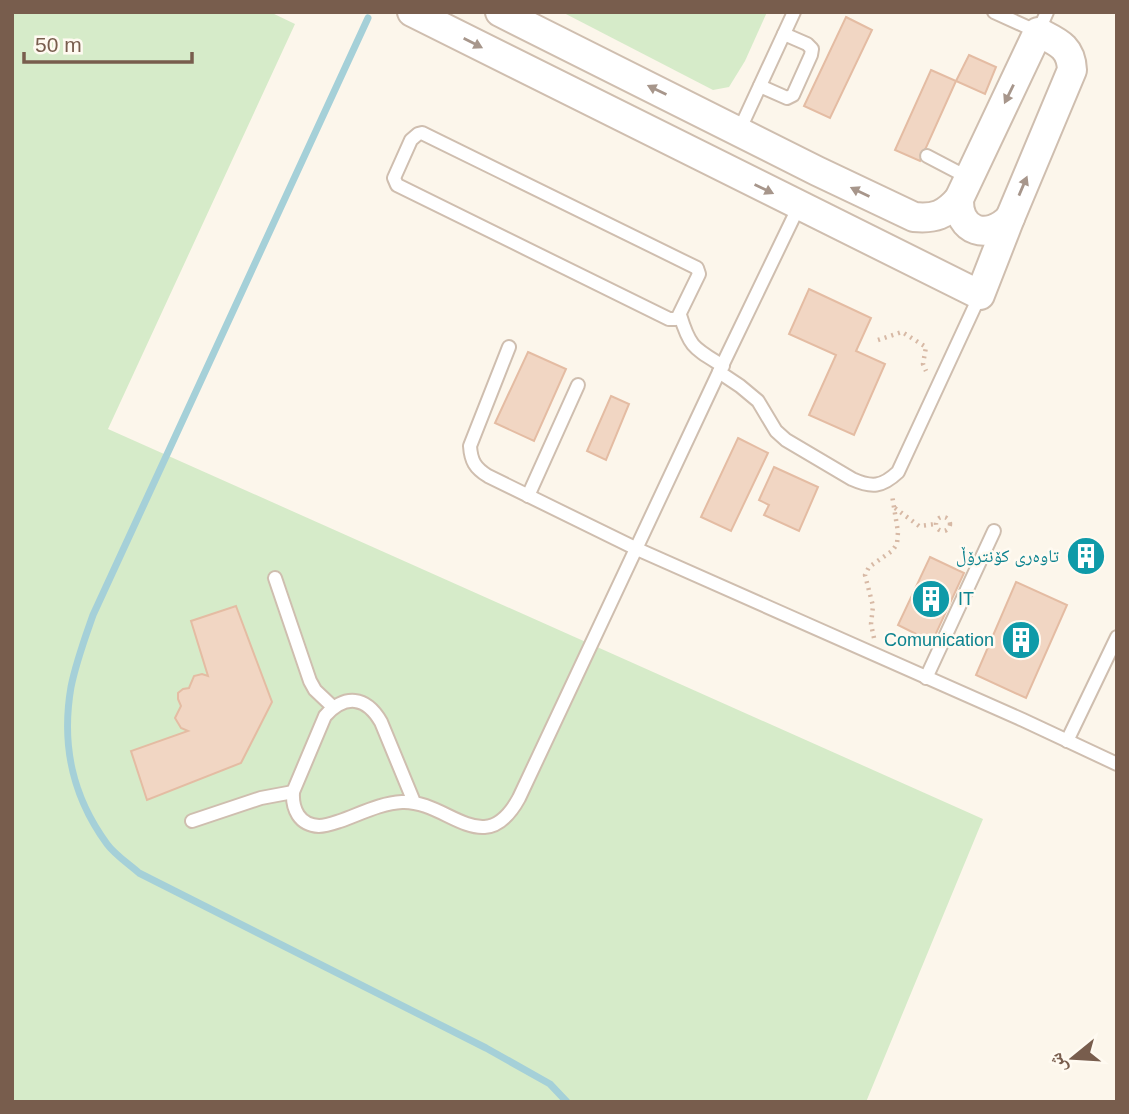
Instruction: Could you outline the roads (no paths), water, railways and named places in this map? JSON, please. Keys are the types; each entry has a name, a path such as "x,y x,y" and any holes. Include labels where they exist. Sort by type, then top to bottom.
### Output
{"street":[{"path":"412,12 980,295 1072,70 1068,51 1043,22 964,188 950,209 940,215 914,217 500,12"},
{"path":"722,168 739,131"},
{"path":"799,206 817,171"},
{"path":"964,188 959,210 963,220 971,228 992,231 1010,218"}],"lane":[{"path":"739,131 794,12"},
{"path":"994,12 1043,22"},
{"path":"760,86 787,98 793,94 812,49 784,34"},
{"path":"680,315 676,319 669,319 397,185 394,178 411,140 422,133 697,268 699,274 680,315 688,340 750,392 765,410 776,431 786,440 864,484 877,485 888,481 898,472 980,295"},
{"path":"927,156 964,188"},
{"path":"414,802 375,711 366,704 355,701 343,702 325,716 293,792 292,805 307,823 319,826 392,803 414,802 477,827 495,825 510,814 799,206"},
{"path":"509,347 470,446 470,458 477,469 637,549 1117,764"},
{"path":"528,496 578,385"},
{"path":"926,678 994,531"},
{"path":"275,578 310,681 333,708"},
{"path":"1067,741 1117,637"},
{"path":"192,821 261,798 293,792"}],"waterway":[{"path":"368,18 93,615 78,659 68,708 67,729 72,769 85,807 95,826 110,848 139,873 486,1048 550,1084 567,1102"}],"place":[{"name":"تاوەری کۆنترۆڵ","path":"1086,556"},
{"name":"IT","path":"931,599"},
{"name":"Comunication","path":"1021,640"}]}
